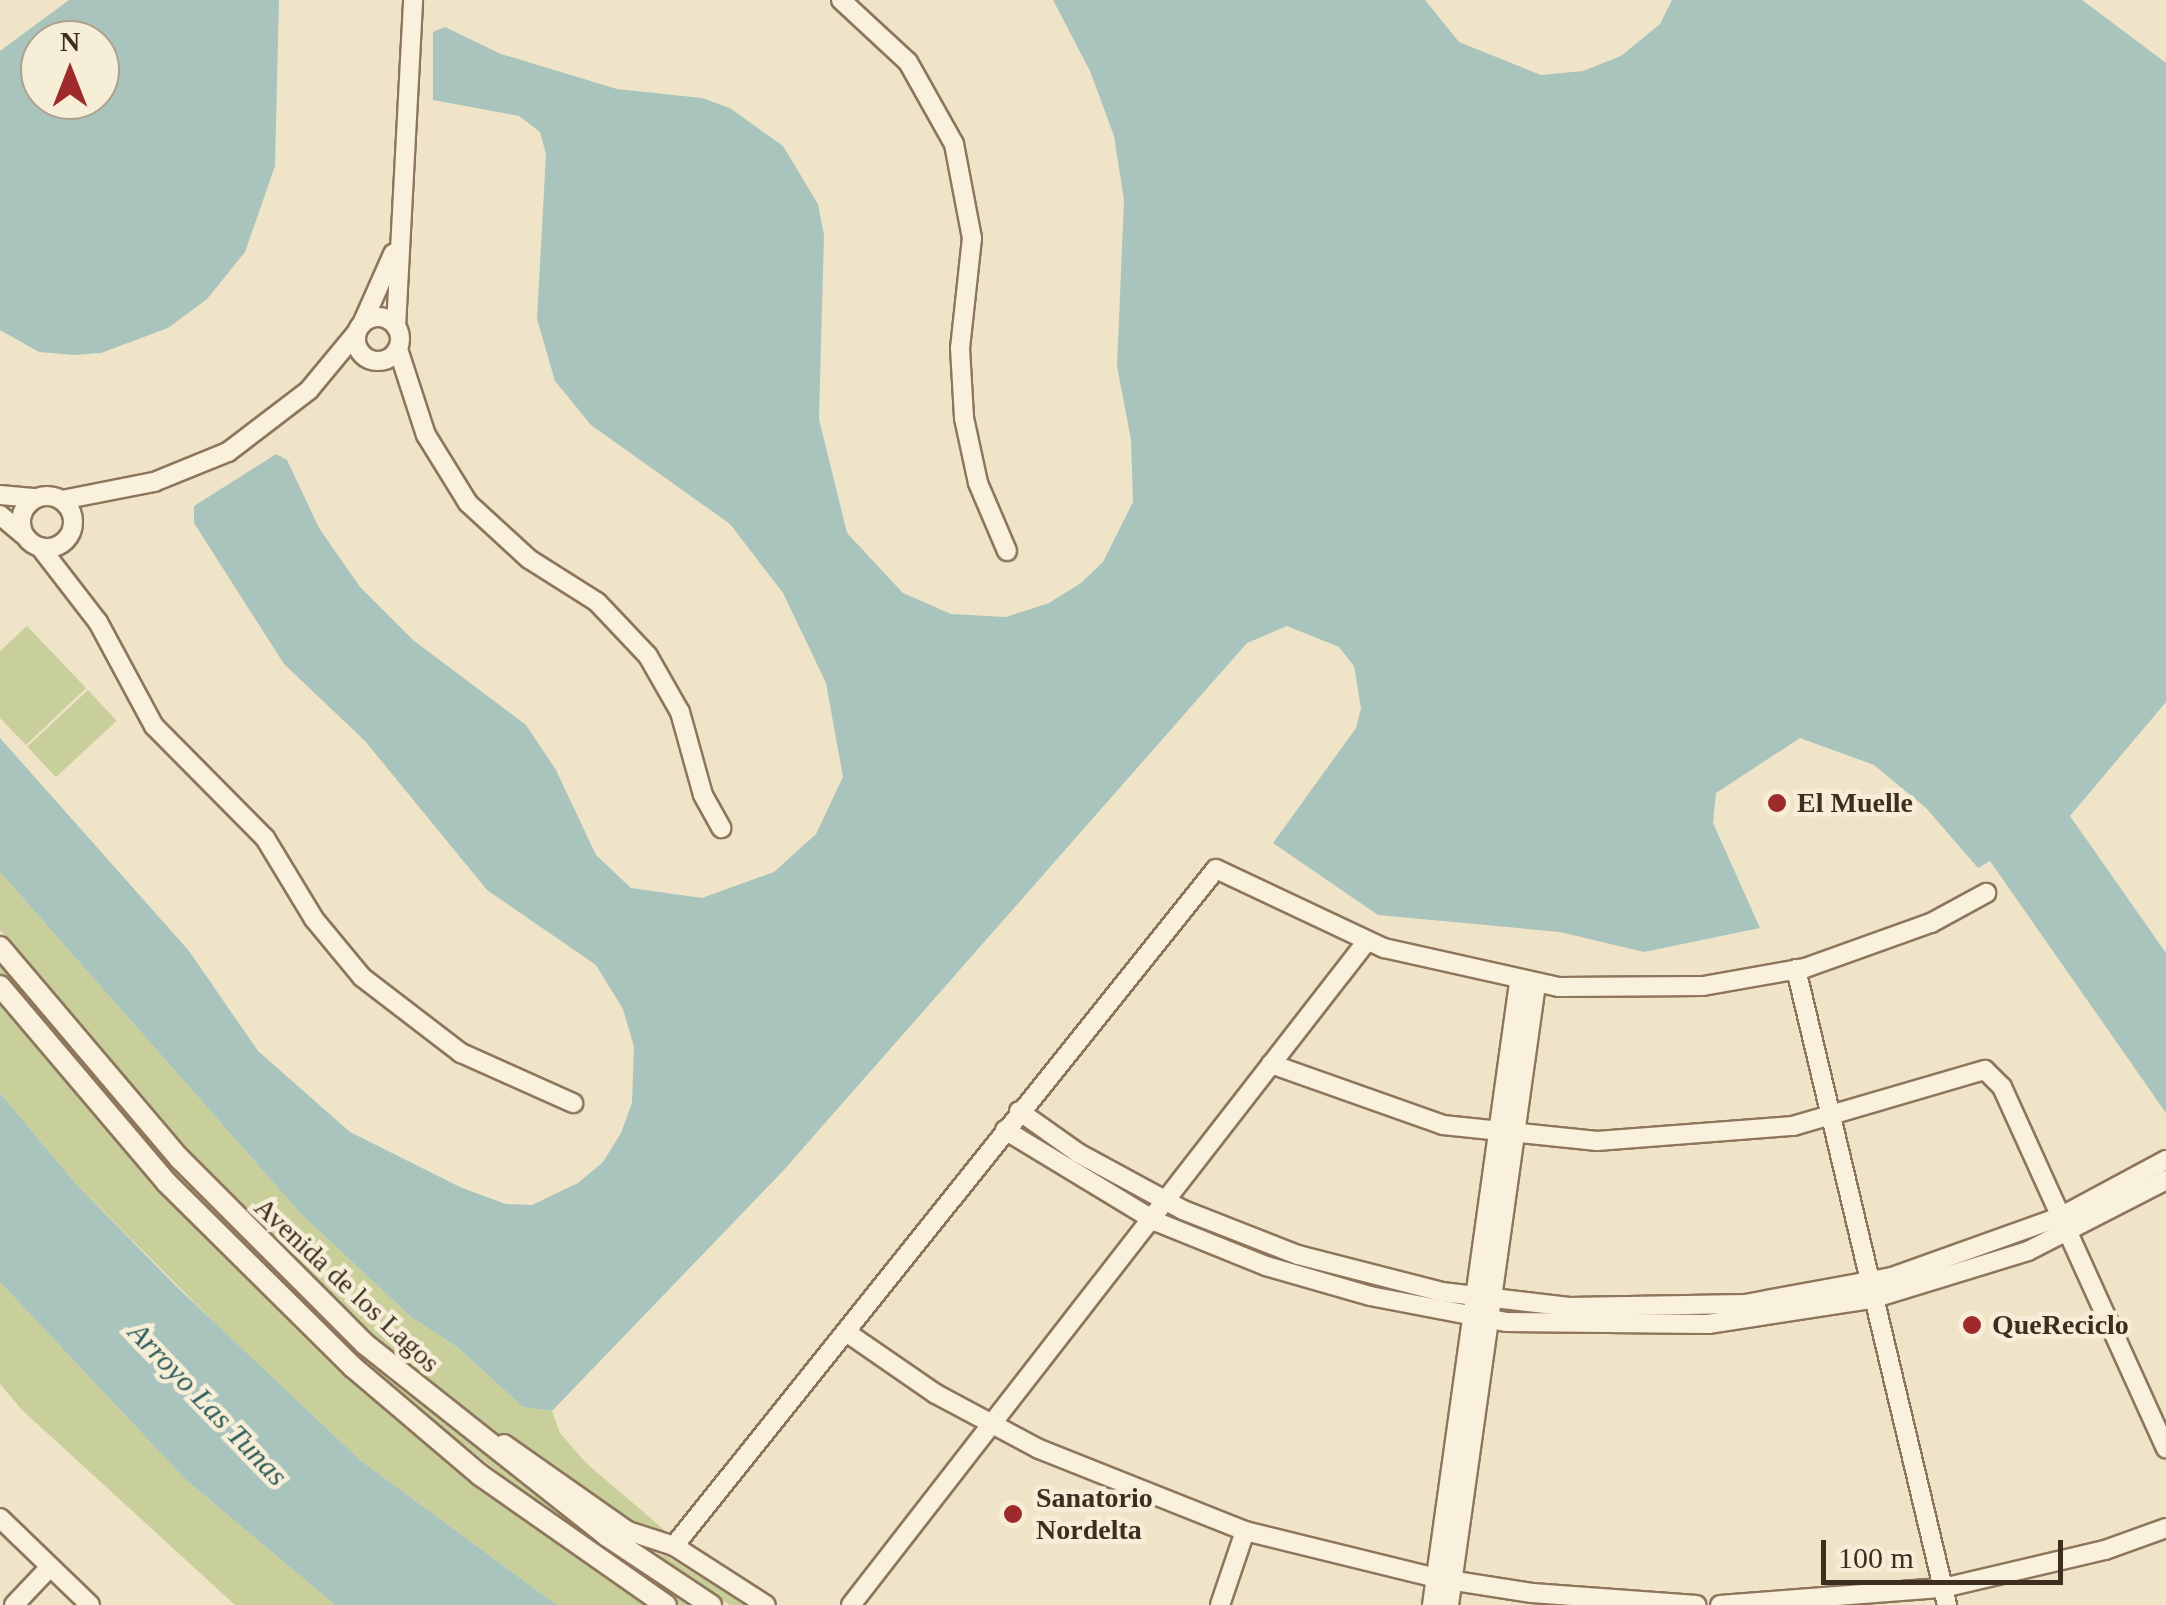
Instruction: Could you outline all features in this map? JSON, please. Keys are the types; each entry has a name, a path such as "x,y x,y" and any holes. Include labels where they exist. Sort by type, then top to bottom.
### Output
{"street":[{"path":"382,355 396,326 395,249 407,182 412,0"},
{"path":"842,0 908,62 954,144 972,238 960,348 964,418 978,483 1008,552"},
{"path":"0,495 62,500 95,496 154,482 228,452 334,365 360,328 395,249"},
{"path":"360,328 376,317 396,326"},
{"path":"360,328 405,380 437,460 468,503 529,559 598,602 648,656 680,712 703,795 720,828"},
{"path":"334,365 382,355"},
{"path":"64,572 67,540 74,521 95,496"},
{"path":"23,534 21,518 36,498"},
{"path":"62,500 74,521"},
{"path":"0,515 64,572 154,726 265,838 314,920 362,977 461,1053 573,1104"},
{"path":"40,548 67,540"},
{"path":"674,1546 1216,869 1366,942 1528,984 1703,986 1796,969 1931,923 1986,893"},
{"path":"852,1605 1366,942"},
{"name":"Avenida de los Lagos","path":"0,946 180,1159 297,1280 438,1408 607,1536 711,1605"},
{"path":"1796,969 1945,1597"},
{"path":"1432,1605 1444,1579 1528,984"},
{"name":"Avenida de los Lagos","path":"0,986 166,1182 353,1368 480,1474 666,1605"},
{"path":"1271,1064 1391,1111 1508,1135 1664,1141 1830,1118 1970,1071 1989,1072 2002,1087 2166,1449"},
{"path":"1019,1112 1166,1201 1362,1276 1483,1309"},
{"path":"1005,1130 1152,1219 1266,1266 1483,1309 1689,1325 1775,1318 1870,1291 2063,1225 2160,1173"},
{"path":"846,1332 992,1424 1098,1478 1245,1532 1444,1579 1696,1605"},
{"path":"438,1408 511,1448 628,1531 674,1546 766,1605"},
{"path":"0,1518 90,1605"},
{"path":"1720,1605 1945,1597 2166,1528"},
{"path":"1220,1605 1245,1532"},
{"path":"14,1605 49,1568"},
{"path":"1444,1579 1448,1605"}],"green space":[{"path":"27,626 86,688 26,745 0,718 0,651"},
{"path":"88,690 117,721 56,777 27,747"},
{"path":"0,872 301,1214 411,1317 457,1347 523,1407 552,1411 560,1433 586,1463 669,1534 649,1535 520,1446 469,1419 319,1287 220,1186 0,930"},
{"path":"0,959 196,1187 358,1348 522,1485 697,1605 680,1605 595,1549 354,1357 190,1193 0,973"},
{"path":"0,998 200,1228 318,1346 496,1498 647,1605 557,1605 360,1460 76,1184 0,1093"},
{"path":"0,1282 185,1479 335,1605 235,1605 22,1410 0,1384"},
{"path":"644,1551 666,1556 746,1605 730,1605"}],"water":[{"path":"69,0 279,0 275,166 245,252 207,299 168,328 101,353 39,352 0,330 0,51 20,36 20,120 120,120 120,20 42,20"},
{"path":"1053,0 1425,0 1459,42 1541,75 1583,71 1621,56 1660,24 1672,0 2082,0 2166,63 2166,702 2070,816 2166,953 2166,1113 1990,861 1978,868 1926,808 1874,765 1800,738 1716,793 1713,823 1760,928 1644,952 1560,932 1378,915 1273,843 1356,728 1361,708 1354,666 1339,647 1287,626 1247,643 782,1172 552,1411 523,1407 457,1347 411,1317 301,1214 0,872 0,738 189,951 258,1051 350,1132 462,1188 506,1204 532,1205 578,1183 603,1162 621,1133 632,1103 634,1047 623,1009 596,965 487,890 365,741 284,664 194,523 194,506 276,454 287,460 319,528 360,587 413,640 526,725 556,770 596,855 631,888 702,898 774,872 816,834 843,777 826,683 783,593 730,524 591,425 555,381 537,319 546,154 540,132 519,116 433,100 433,32 445,27 501,54 617,89 702,98 730,108 783,146 818,204 824,235 819,419 847,533 903,593 951,614 1006,617 1049,603 1081,583 1103,562 1133,502 1131,440 1117,366 1124,200 1114,136 1090,71"},
{"name":"Arroyo Las Tunas","path":"0,1093 76,1184 176,1286 360,1460 557,1605 335,1605 185,1479 0,1282"}],"place":[{"name":"El Muelle","path":"1777,803"},
{"name":"QueReciclo","path":"1972,1325"},
{"name":"Sanatorio Nordelta","path":"1013,1514"}]}
